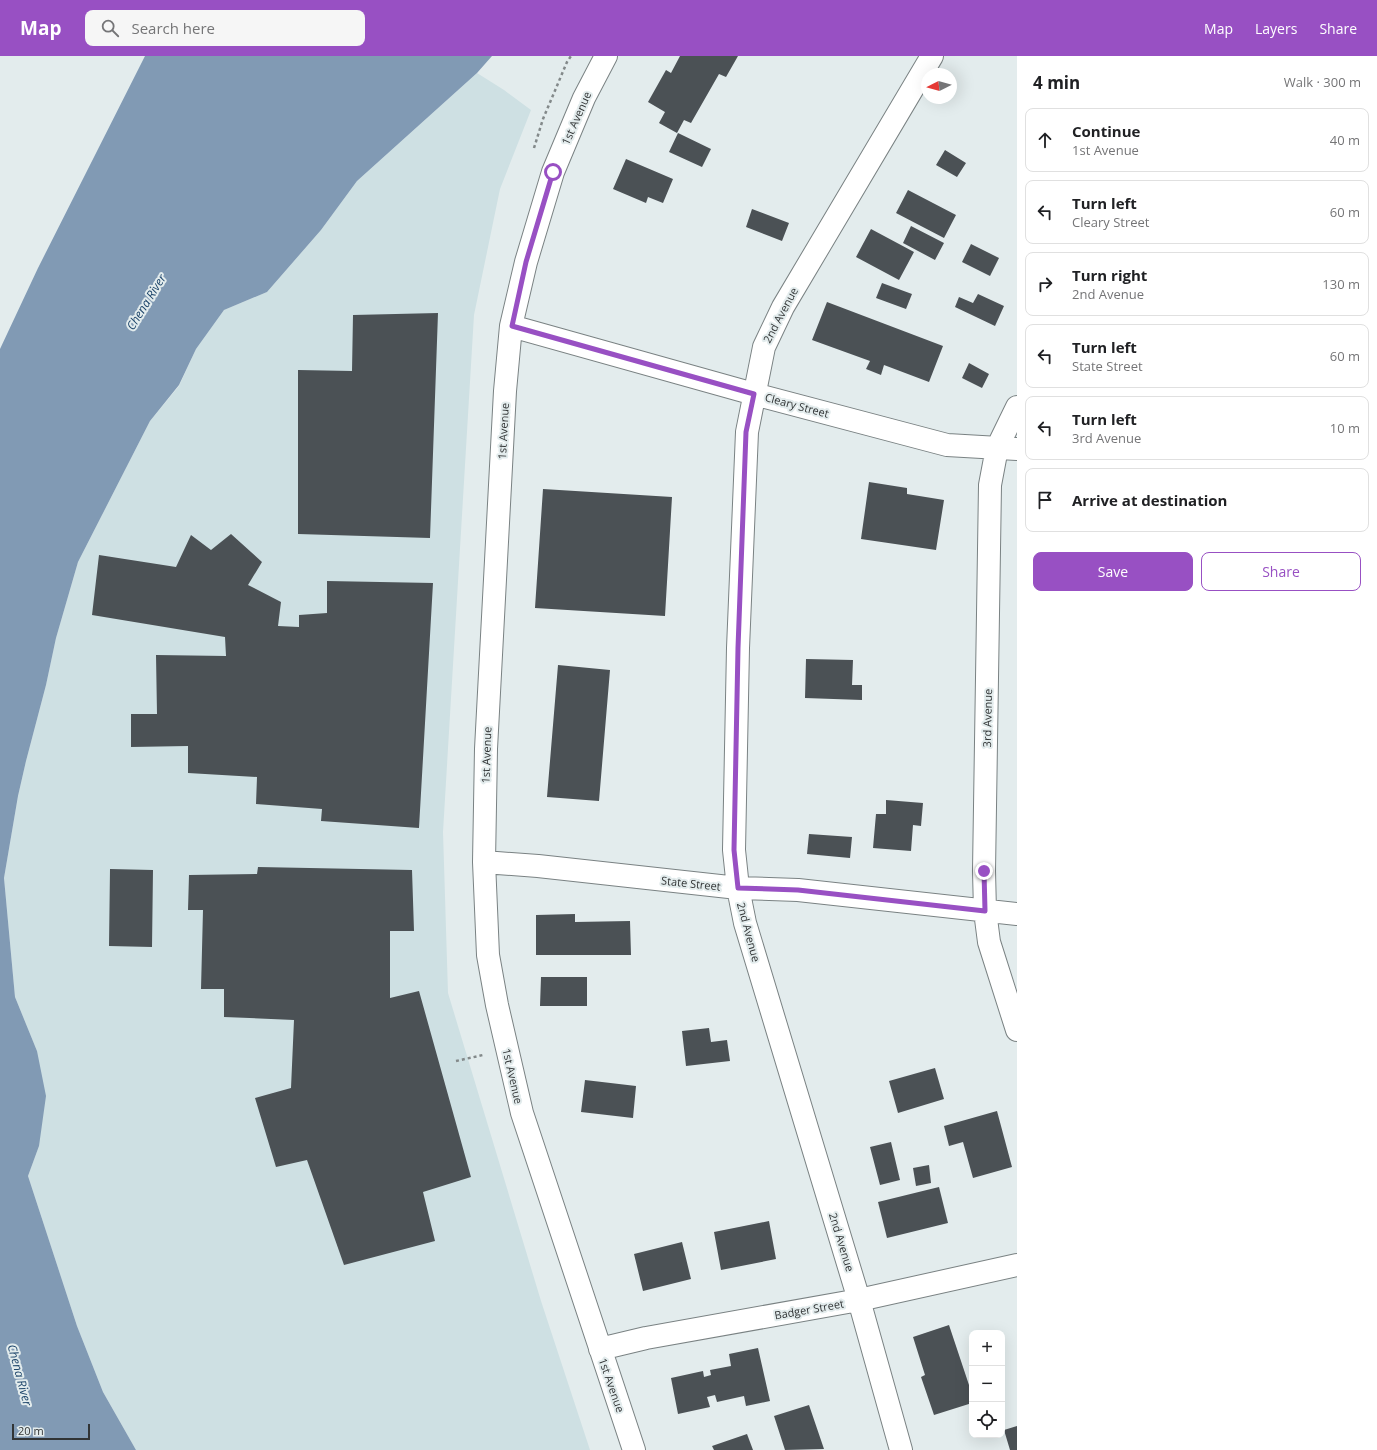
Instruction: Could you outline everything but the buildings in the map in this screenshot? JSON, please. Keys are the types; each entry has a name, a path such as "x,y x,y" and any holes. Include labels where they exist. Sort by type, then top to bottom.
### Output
{"street":[{"name":"1st Avenue","path":"606,56 584,98 553,172 526,262 512,326 505,391 486,750 484,862 488,955 497,1005 522,1113 634,1450"},
{"name":"2nd Avenue","path":"901,1450 859,1300 749,937 738,888 734,850 738,648 746,432 764,347 783,306 932,56"},
{"name":"Cleary Street","path":"512,326 754,394 947,445 1007,448"},
{"name":"3rd Avenue","path":"1017,407 1007,448 990,485 984,871 985,911 989,942 1017,1030"},
{"name":"State Street","path":"484,862 538,866 738,888 798,890 1017,914"},
{"name":"Badger Street","path":"600,1349 646,1338 859,1300 1017,1265"}],"path":[{"path":"456,1061 484,1055"}],"shaded area":[{"path":"477,73 504,90 531,110 500,189 474,315 443,832 448,993 541,1301 590,1450 136,1450 103,1392 77,1326 28,1176 39,1146 37,1051 15,997 4,878 18,796 46,685 56,638 78,562 150,421 179,386 196,349 224,310 267,292 321,230 357,181"}],"water":[{"name":"Chena River","path":"145,56 492,56 477,73 357,181 321,230 267,292 224,310 196,349 179,385 150,421 78,562 56,638 46,685 26,761 18,796 4,878 15,997 37,1051 46,1096 39,1146 28,1176 77,1326 103,1392 136,1450 0,1450 0,349 38,268"}],"route":[{"path":"553,172 526,262 512,326 754,394 746,432 738,648 734,850 738,888 798,890 985,911 984,871"}]}
